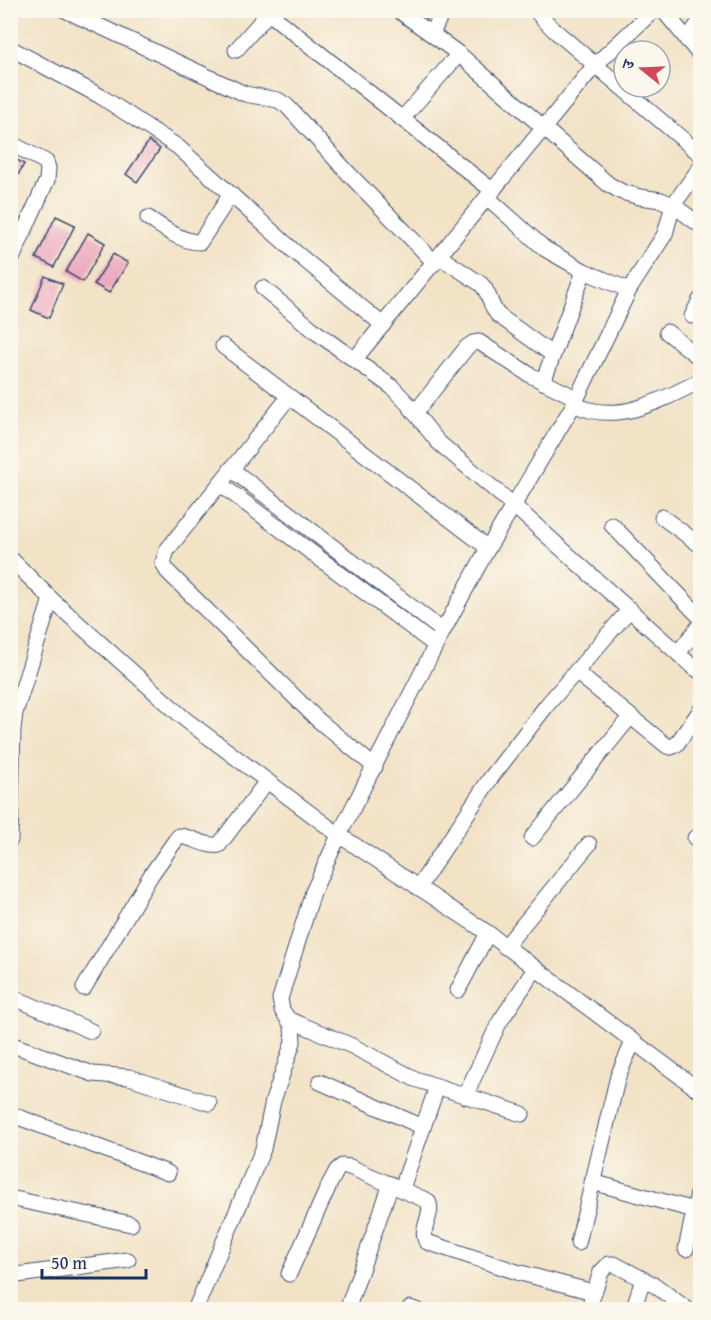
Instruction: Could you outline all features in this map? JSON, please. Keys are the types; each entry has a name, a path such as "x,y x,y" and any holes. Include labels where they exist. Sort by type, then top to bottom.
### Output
{"street":[{"path":"65,10 245,94 278,100 287,106 349,174 437,260 481,284 487,290 492,309 498,315 553,355"},
{"path":"398,10 459,54 608,184 631,195 661,200 673,205 700,225"},
{"path":"432,34 443,10"},
{"path":"535,10 553,29 700,154"},
{"path":"354,360 595,65 654,10"},
{"path":"663,10 700,55"},
{"path":"236,50 270,12 491,194 545,249 584,271 629,290"},
{"path":"687,40 700,21"},
{"path":"10,48 100,96 178,147 295,252 383,325"},
{"path":"402,119 459,54"},
{"path":"10,143 46,162 48,168 47,180 10,263"},
{"path":"195,1310 263,1149 273,1101 293,1042 290,1020 280,1005 282,987 313,892 339,835 435,645 488,548 575,401 629,290 665,234 673,205 700,168"},
{"path":"148,218 177,236 191,242 200,242 231,194"},
{"path":"543,382 584,271"},
{"path":"263,288 392,387 438,441 700,671"},
{"path":"692,316 700,300"},
{"path":"667,332 700,358"},
{"path":"415,413 467,347 479,342 594,412 633,410 654,403 700,381"},
{"path":"223,346 488,548"},
{"path":"289,397 167,550 163,563 167,571 318,720 375,767"},
{"path":"231,469 443,631"},
{"path":"220,484 435,645"},
{"path":"662,517 700,545"},
{"path":"612,525 700,617"},
{"path":"306,548 316,534"},
{"path":"10,558 51,599 186,720 339,835 488,933 700,1091"},
{"path":"10,840 12,729 16,693 51,599"},
{"path":"418,888 490,779 547,705 630,609"},
{"path":"678,653 700,625"},
{"path":"576,672 662,743 671,747 676,745 700,711"},
{"path":"532,838 630,717"},
{"path":"84,988 151,875 175,841 180,836 185,836 207,844 219,845 267,781"},
{"path":"505,947 589,844"},
{"path":"458,990 488,933"},
{"path":"465,1096 499,1023 535,969"},
{"path":"10,996 91,1031"},
{"path":"290,1020 352,1046 409,1076 522,1114"},
{"path":"578,1243 618,1076 633,1042"},
{"path":"10,1044 93,1074 129,1077 209,1103"},
{"path":"320,1082 423,1127"},
{"path":"347,1310 396,1186 423,1127 437,1087"},
{"path":"10,1114 168,1173"},
{"path":"289,1274 337,1170 342,1166 350,1167 428,1201 431,1211 423,1234 427,1242 518,1272 593,1292"},
{"path":"592,1182 694,1210"},
{"path":"686,1249 700,1184"},
{"path":"10,1198 132,1224"},
{"path":"10,1276 129,1260"},
{"path":"588,1310 600,1272 609,1264 614,1264 643,1279 667,1293 688,1310"},
{"path":"633,1310 643,1279"}],"building":[{"path":"149,141 160,149 137,182 126,174"},
{"path":"10,156 24,164 10,190"},
{"path":"56,216 75,225 54,267 36,258"},
{"path":"10,219 18,223 10,238"},
{"path":"88,233 105,243 83,282 66,272"},
{"path":"113,254 128,263 109,293 94,284"},
{"path":"45,276 63,284 49,318 31,310"}]}
